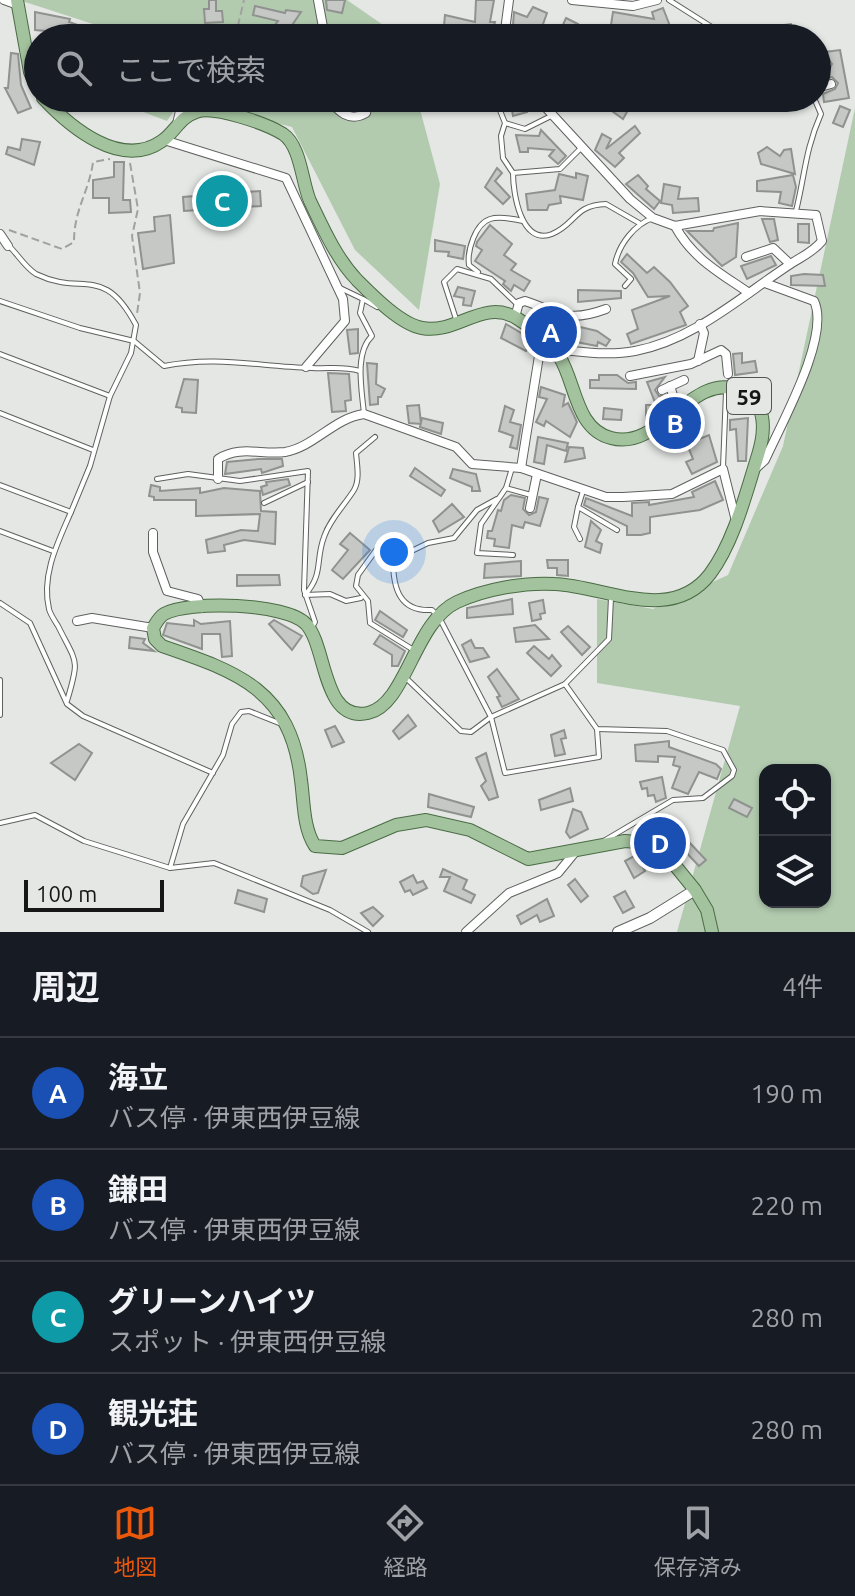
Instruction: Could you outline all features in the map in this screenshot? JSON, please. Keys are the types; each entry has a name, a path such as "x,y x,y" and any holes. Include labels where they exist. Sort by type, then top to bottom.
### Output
{"main road":[{"path":"18,2 24,37"},
{"path":"61,112 99,142 127,150 164,140 177,125 199,112"},
{"path":"219,112 284,135 293,147 310,200 341,262 400,316 424,329 487,311 517,311"},
{"name":"59","path":"437,614 465,598 534,584 571,585 655,601 692,589 712,572 753,471 764,433 760,411 747,395 727,381 701,394 642,435 609,438 594,429 583,414 557,353 517,311"},
{"path":"437,614 385,703 368,713 351,712 336,701 310,629 301,619 284,611 202,608 167,612 153,628 155,639 162,646 252,682 265,694 289,727 298,753 306,820 315,846 342,848 396,825 426,820 470,830 528,859 601,844 648,843 669,858 695,890 707,910 712,932"}],"street":[{"path":"4,0 18,2"},
{"path":"318,0 322,24"},
{"path":"506,24 509,0"},
{"path":"572,0 633,6 657,0"},
{"path":"177,125 180,112"},
{"path":"342,112 348,117 357,118 366,112"},
{"path":"516,468 539,356 633,351 659,345 700,324 765,283 814,250 822,241 816,215 796,211 760,211 675,226 653,218 630,199 548,112"},
{"path":"164,140 286,178 340,288 345,321 306,367"},
{"path":"675,226 684,242 710,269 749,293"},
{"path":"0,231 8,246"},
{"path":"746,257 773,248 790,264"},
{"path":"753,471 765,460 811,359 819,312 814,301 765,283"},
{"path":"517,311 525,301 558,316 576,318 606,309"},
{"path":"698,361 704,333 700,324"},
{"path":"630,376 698,361 723,350 727,381"},
{"path":"678,411 666,388 684,380"},
{"path":"218,479 218,459 229,452 283,452 302,447 354,415 364,414 456,447 472,464 516,468 606,497 672,494 723,469 735,517"},
{"path":"530,508 537,474"},
{"path":"153,533 153,552 167,591 198,599 202,608"},
{"path":"77,621 92,618 153,628"},
{"path":"466,932 509,893 558,873 579,847"},
{"path":"618,932 650,918 695,890"}],"lane":[{"path":"669,0 707,24"},
{"path":"501,112 505,123 501,136 503,158 513,173 517,208 523,221 533,231 550,235 563,228 582,208 606,204 639,223"},
{"path":"796,211 804,186 803,160 820,112"},
{"path":"505,123 525,129 551,116"},
{"path":"513,173 560,169 582,147"},
{"path":"517,311 513,296 469,265 468,254 485,222 493,218 523,221"},
{"path":"625,286 631,279 615,264 617,256 639,223 653,218"},
{"path":"8,246 40,276 98,285 117,294 136,325 134,341 110,396 71,512 53,551 49,610 76,655 77,668 67,704"},
{"path":"457,322 445,290 446,276 457,269 483,276"},
{"path":"340,288 396,318 400,316"},
{"path":"363,299 360,313 372,336 367,341 360,371 364,414"},
{"path":"0,301 80,328 134,341 164,366 220,360 306,367 341,365 360,371"},
{"path":"0,354 110,396"},
{"path":"723,469 727,381"},
{"path":"0,413 93,450"},
{"path":"305,595 317,581 324,535 343,501 354,490 358,473 356,453 360,446 375,437"},
{"path":"513,555 477,553 481,524 516,468"},
{"path":"157,479 188,474 218,479 265,479 308,471 305,595 315,622 310,629"},
{"path":"264,503 308,482"},
{"path":"0,485 71,512"},
{"path":"506,488 533,495"},
{"path":"580,539 574,527 583,490"},
{"path":"394,559 428,543 454,538 477,510 497,499"},
{"path":"578,507 617,530"},
{"path":"0,531 53,551"},
{"path":"394,559 384,551 373,553 358,575 356,586 362,598 368,601 370,623 414,651"},
{"path":"394,559 393,574 405,605 415,611 432,610 437,614 491,717 505,773 599,757 597,729 565,684"},
{"path":"305,595 330,594 346,601 362,598"},
{"path":"403,674 461,731 476,730 491,717 565,684 609,639 611,594"},
{"path":"0,603 30,623 67,704 83,716 213,773"},
{"path":"0,680 0,715"},
{"path":"170,868 183,824 223,755 232,724 241,712 249,711 289,727"},
{"path":"597,729 667,731 723,750 734,770 732,776 703,798 673,800 611,834 601,844"},
{"path":"0,823 35,815 84,841 170,868 214,863 330,910 368,932"}],"path":[{"path":"238,24 244,0"},
{"path":"127,150 138,209 132,236 140,293 138,324"},
{"path":"0,231 62,249 68,248 74,242 74,217 91,180 93,162 113,159"}],"green space":[{"path":"19,0 347,0 382,24 93,24"},
{"path":"855,108 855,932 677,932 740,706 597,683 597,599 653,609 728,575 783,446"},
{"path":"143,112 173,112 167,121"},
{"path":"233,112 421,112 440,184 419,310 355,250 292,127"}],"building":[{"path":"209,0 216,0 216,11 222,11 223,22 205,23 204,9 209,9"},
{"path":"326,0 345,0 342,13 327,10"},
{"path":"476,0 494,0 490,22 494,24 444,24 445,15 475,22"},
{"path":"255,6 285,13 286,10 301,12 293,24 276,24 278,21 253,15"},
{"path":"533,7 547,13 543,24 513,24 514,12 527,17"},
{"path":"663,8 669,24 611,24 613,12 654,19 652,12"},
{"path":"35,12 70,19 69,22 75,24 35,24"},
{"path":"566,18 578,24 563,24"},
{"path":"840,50 849,98 831,101 831,91 838,83 831,77 831,51"},
{"path":"11,53 18,54 24,111 18,113 5,88 8,88"},
{"path":"840,106 850,110 843,127 833,123"},
{"path":"613,112 627,112 623,119"},
{"path":"635,126 640,133 619,153 624,158 615,167 595,150 602,134 611,139 606,149"},
{"path":"541,130 566,156 558,164 549,156 554,150 528,148 528,152 520,152 516,135 539,136"},
{"path":"22,139 40,142 34,165 6,154 8,147 20,150"},
{"path":"767,147 780,156 784,150 791,149 795,174 761,164 758,153"},
{"path":"114,162 124,162 123,200 130,200 131,212 109,213 109,198 93,198 93,180 114,177"},
{"path":"497,168 502,173 495,181 510,197 503,204 485,187"},
{"path":"576,173 588,176 583,200 560,196 561,203 549,205 547,210 528,210 526,194 555,190 559,174 576,178"},
{"path":"638,175 648,186 646,189 660,201 654,209 626,184"},
{"path":"793,175 796,187 792,206 779,203 781,192 757,191 757,181"},
{"path":"664,184 680,187 678,199 698,198 699,211 673,213 672,205 661,203"},
{"path":"260,191 261,206 184,211 183,197"},
{"path":"170,215 174,263 143,269 138,233 155,231 154,217"},
{"path":"762,219 774,219 778,240 770,242"},
{"path":"738,223 736,257 722,266 687,231 713,231 714,228"},
{"path":"798,224 809,224 809,243 798,242"},
{"path":"490,225 512,244 504,255 516,264 511,270 530,281 524,291 514,285 511,291 503,284 505,281 475,261 482,250 476,246 477,242"},
{"path":"435,240 465,246 463,259 448,256 449,252 435,251"},
{"path":"627,254 647,273 654,267 670,282 688,306 680,312 686,325 631,344 627,334 638,329 632,310 670,296 648,297 633,273 621,262"},
{"path":"771,256 776,265 747,279 741,266"},
{"path":"823,275 825,286 791,285 791,276"},
{"path":"458,287 475,291 471,306 463,305 464,298 454,296"},
{"path":"578,290 621,291 621,298 578,302"},
{"path":"542,318 597,331 610,340 606,346 598,342 597,346 576,342 577,337 561,332"},
{"path":"506,324 531,339 526,351 501,338"},
{"path":"358,329 358,353 350,354 347,330"},
{"path":"742,353 742,363 755,361 757,372 735,375 733,354"},
{"path":"367,363 377,364 376,384 385,389 378,397 378,404 370,405"},
{"path":"328,373 349,374 351,400 345,401 346,411 332,412"},
{"path":"599,375 617,375 628,383 636,382 636,389 590,388 590,380 599,380"},
{"path":"665,377 655,390 659,396 666,396 669,406 646,420 646,405 656,405 647,382"},
{"path":"184,379 198,380 196,413 182,412 182,408 176,407"},
{"path":"541,387 565,395 563,406 568,403 577,422 570,437 546,421 544,426 536,422 547,399 539,397"},
{"path":"419,405 421,424 409,423 407,406"},
{"path":"505,406 514,410 510,422 521,425 517,449 510,447 513,436 499,431"},
{"path":"604,408 622,410 621,420 603,419"},
{"path":"422,418 443,423 441,434 420,427"},
{"path":"748,418 746,461 738,461 736,429 730,430 730,420"},
{"path":"690,423 697,440 709,435 717,462 692,474 686,462 693,459 680,427"},
{"path":"538,437 568,443 566,451 547,445 544,464 534,462"},
{"path":"569,447 583,448 585,458 565,462"},
{"path":"282,459 283,466 262,473 261,469 225,474 227,462"},
{"path":"415,468 445,490 441,496 410,476"},
{"path":"453,469 476,474 480,491 472,491 472,487 450,478"},
{"path":"288,479 290,485 263,495 261,487 267,485 266,482"},
{"path":"715,481 723,500 700,510 650,517 650,533 641,535 627,535 627,526 584,505 586,498 632,516 632,503 649,502 649,505 694,497 692,492"},
{"path":"151,485 160,487 160,491 200,488 200,493 224,488 260,491 261,511 276,512 275,544 244,540 224,545 225,551 208,553 206,540 241,530 258,531 260,514 196,516 196,500 154,500 149,496"},
{"path":"511,495 525,498 523,509 529,515 536,512 539,497 548,499 540,526 525,522 523,528 512,525 509,548 494,546 495,539 487,538 488,531 492,531 498,510 501,511 504,500"},
{"path":"452,504 464,517 439,532 433,521"},
{"path":"591,521 601,530 596,541 602,544 600,553 585,547"},
{"path":"350,533 370,550 343,579 332,570 348,550 340,544"},
{"path":"547,560 568,560 568,576 557,575 557,568 548,568"},
{"path":"521,561 521,576 484,578 485,564"},
{"path":"237,575 279,575 280,585 237,586"},
{"path":"512,599 513,614 467,618 467,608"},
{"path":"543,600 545,613 540,614 541,619 532,621 529,603"},
{"path":"380,611 407,630 403,637 375,620"},
{"path":"194,620 201,624 230,621 232,656 222,657 220,634 202,634 202,649 163,635 167,623 194,626"},
{"path":"274,620 302,636 292,650 269,624"},
{"path":"535,625 549,639 516,642 514,628"},
{"path":"568,626 590,647 582,655 561,632"},
{"path":"380,635 405,651 398,666 392,666 392,655 374,644"},
{"path":"130,637 145,639 143,643 154,651 129,648"},
{"path":"471,640 475,648 483,648 489,657 470,662 462,645"},
{"path":"534,646 549,659 552,655 561,666 551,676 527,653"},
{"path":"497,669 519,699 502,707 497,697 500,696 488,677"},
{"path":"408,715 416,726 399,739 393,731"},
{"path":"335,726 344,742 332,747 325,730"},
{"path":"564,730 566,738 561,739 565,754 555,756 551,735"},
{"path":"669,741 669,747 716,764 721,769 717,779 699,772 688,794 672,788 680,767 673,765 675,757 658,756 658,762 636,761 635,745"},
{"path":"79,744 92,753 75,780 51,763"},
{"path":"486,753 498,797 489,800 481,786 486,781 476,758"},
{"path":"662,777 666,798 656,802 654,795 648,796 647,788 642,789 640,782"},
{"path":"570,788 573,801 541,810 539,800"},
{"path":"429,794 474,807 471,817 428,807"},
{"path":"734,799 752,808 747,817 729,808"},
{"path":"573,809 581,812 588,829 570,838 566,832"},
{"path":"687,840 706,860 699,866 680,846"},
{"path":"636,855 645,871 634,878 625,861"},
{"path":"443,869 467,880 463,889 475,895 471,903 444,891 450,877 440,877"},
{"path":"326,870 318,893 313,894 301,886 303,876"},
{"path":"413,875 417,883 423,881 427,888 413,895 410,890 405,892 400,882"},
{"path":"575,879 588,896 581,902 568,885"},
{"path":"238,890 267,899 264,912 235,903"},
{"path":"625,891 634,907 623,913 614,897"},
{"path":"547,899 554,916 540,922 537,915 521,924 517,916"},
{"path":"373,907 383,916 373,926 361,913"}],"place":[{"name":"グリーンハイツ","path":"222,201"},
{"name":"海立","path":"551,332"},
{"name":"鎌田","path":"675,423"},
{"name":"観光荘","path":"660,843"}]}
